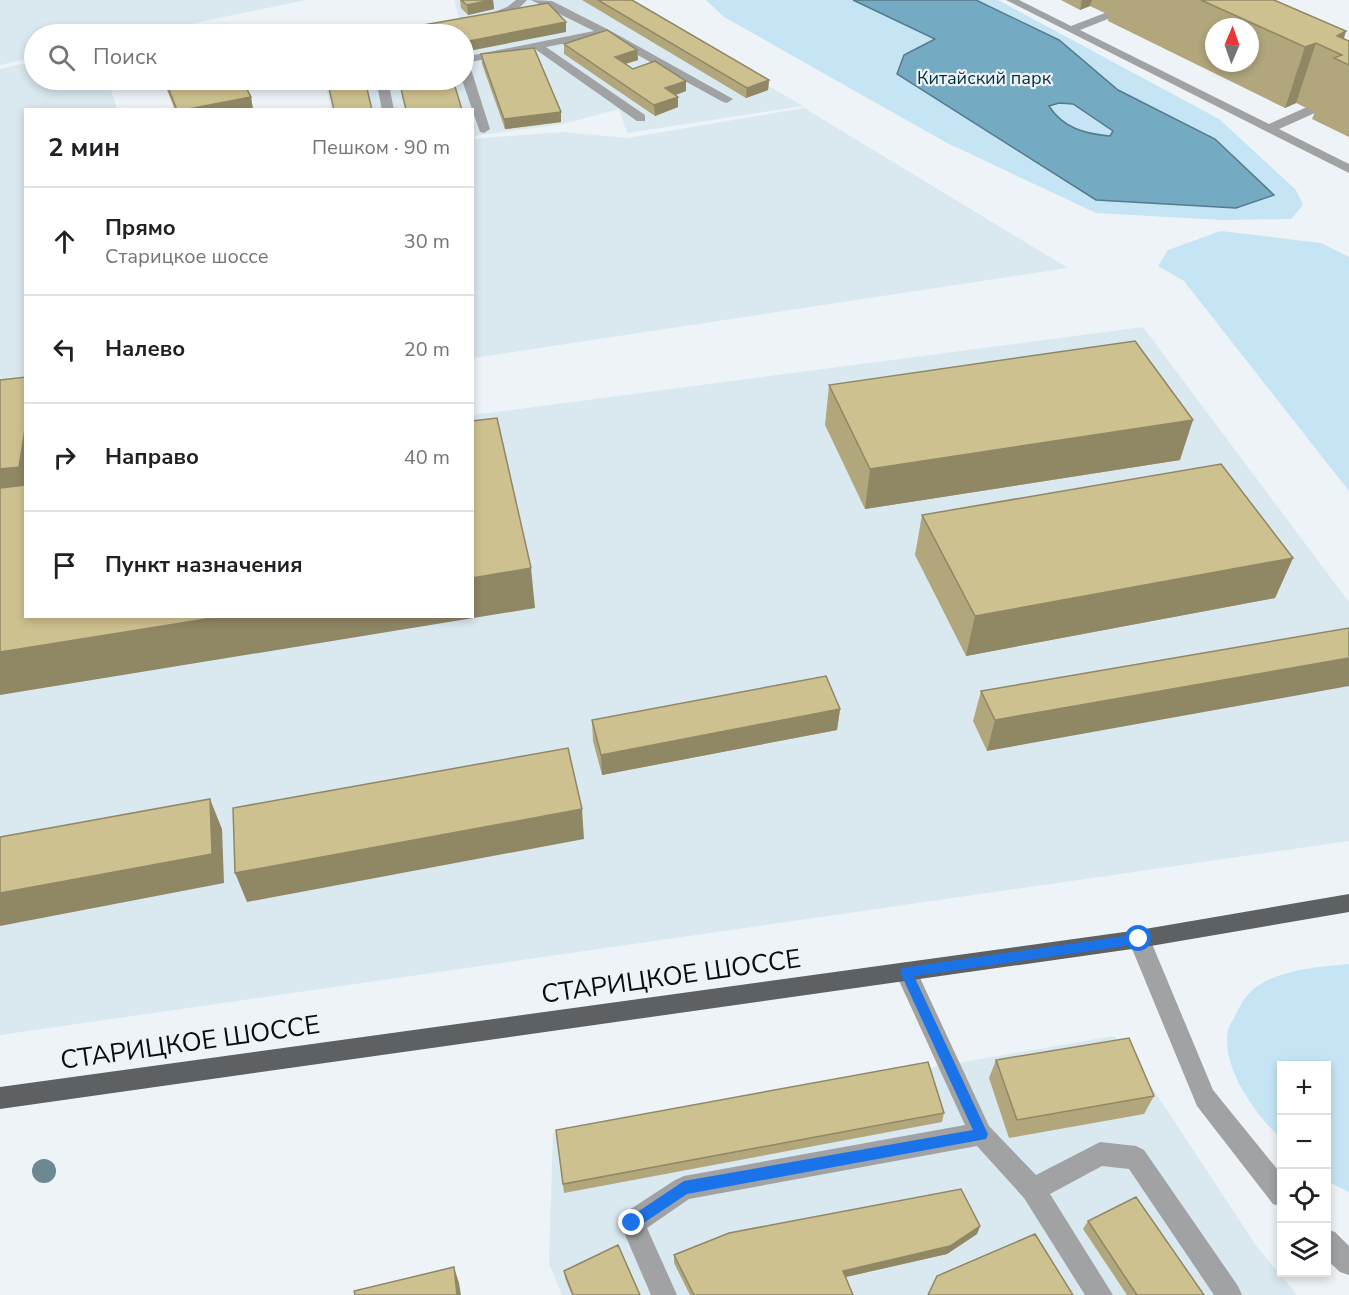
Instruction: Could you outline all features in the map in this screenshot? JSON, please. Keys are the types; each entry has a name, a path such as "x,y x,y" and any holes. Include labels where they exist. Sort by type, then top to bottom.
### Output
{"main road":[{"name":"СТАРИЦКОЕ ШОССЕ","path":"0,1098 1139,939 1349,903"}],"street":[{"path":"478,18 501,14 517,7 522,0"},
{"path":"536,0 548,3 605,32 727,99"},
{"path":"1011,0 1349,169"},
{"path":"1070,30 1110,15"},
{"path":"474,58 605,32"},
{"path":"536,45 641,118"},
{"path":"384,90 388,108"},
{"path":"472,90 484,129"},
{"path":"1269,129 1311,110"},
{"path":"1139,939 1205,1098 1277,1190"},
{"path":"906,972 981,1134 1033,1190 1100,1295"},
{"path":"664,1295 632,1223 684,1188 981,1134"},
{"path":"1033,1190 1100,1154 1136,1158 1229,1295"},
{"path":"1331,1246 1349,1263"}],"shaded area":[{"path":"0,0 306,0 190,24 24,24 24,59 0,65"},
{"path":"454,0 620,0 803,106 627,133 619,109 563,124 474,136 474,108 331,108 326,90 474,90 474,24 461,24"},
{"path":"853,0 976,0 1059,40 1118,90 1215,139 1274,195 1236,208 1096,200 897,74 904,55 935,39","holes":["1059,103 1073,104 1113,131 1110,136 1092,134 1068,125 1049,106"]},
{"path":"24,63 24,90 111,90 117,108 24,108 24,426 0,430 0,69"},
{"path":"804,108 1068,268 474,358 474,139 561,132 628,138"},
{"path":"1143,327 1349,602 1349,841 0,1035 0,478 24,605 24,618 474,618 474,415"},
{"path":"1114,1036 1134,1060 1257,1247 1277,1271 1277,1277 1282,1277 1297,1295 562,1295 549,1264 553,1133"}],"green space":[{"name":"Китайский парк","path":"706,0 998,0 1219,119 1296,190 1303,205 1291,219 1221,220 1096,213 947,143 724,17"},
{"path":"1221,231 1321,243 1349,257 1349,491 1184,281 1158,266 1168,250"},
{"path":"1349,964 1349,1192 1331,1183 1331,1061 1277,1061 1277,1135 1242,1090 1230,1060 1227,1045 1230,1024 1252,991 1280,975"}],"building":[{"path":"461,0 491,0 467,5"},
{"path":"598,0 632,0 769,80 747,88"},
{"path":"1201,0 1274,0 1346,31 1337,36 1349,41 1349,65 1334,58 1342,55 1316,43 1305,47 1259,26 1259,18 1241,18"},
{"path":"548,3 566,22 474,40 474,24 429,24"},
{"path":"607,30 637,50 615,57 633,69 655,61 686,81 665,88 678,97 654,105 564,44"},
{"path":"534,48 561,112 504,119 481,54"},
{"path":"169,90 247,90 251,97 193,108 176,108"},
{"path":"329,90 367,90 372,108 334,108"},
{"path":"401,90 456,90 461,108 406,108"},
{"path":"1135,341 1193,420 870,469 829,385"},
{"path":"24,377 24,436 19,467 0,469 0,380"},
{"path":"497,418 531,568 474,578 474,421"},
{"path":"1221,464 1293,558 975,616 922,515"},
{"path":"24,485 24,618 212,618 0,652 0,488"},
{"path":"1349,628 1349,658 995,720 981,691"},
{"path":"826,676 840,709 601,755 592,720"},
{"path":"568,748 582,809 235,873 233,808"},
{"path":"210,799 212,854 0,893 0,837"},
{"path":"1129,1038 1154,1096 1017,1120 996,1060"},
{"path":"928,1062 944,1113 563,1184 556,1130"},
{"path":"961,1189 980,1226 950,1246 843,1271 853,1295 694,1295 674,1255 729,1233"},
{"path":"1136,1197 1204,1295 1137,1295 1088,1221"},
{"path":"1035,1234 1073,1295 928,1295 937,1276"},
{"path":"618,1245 640,1295 573,1295 564,1271"},
{"path":"454,1267 457,1295 355,1295 354,1291"}],"route":[{"path":"632,1223 684,1188 981,1134 906,972 1139,939"}]}
